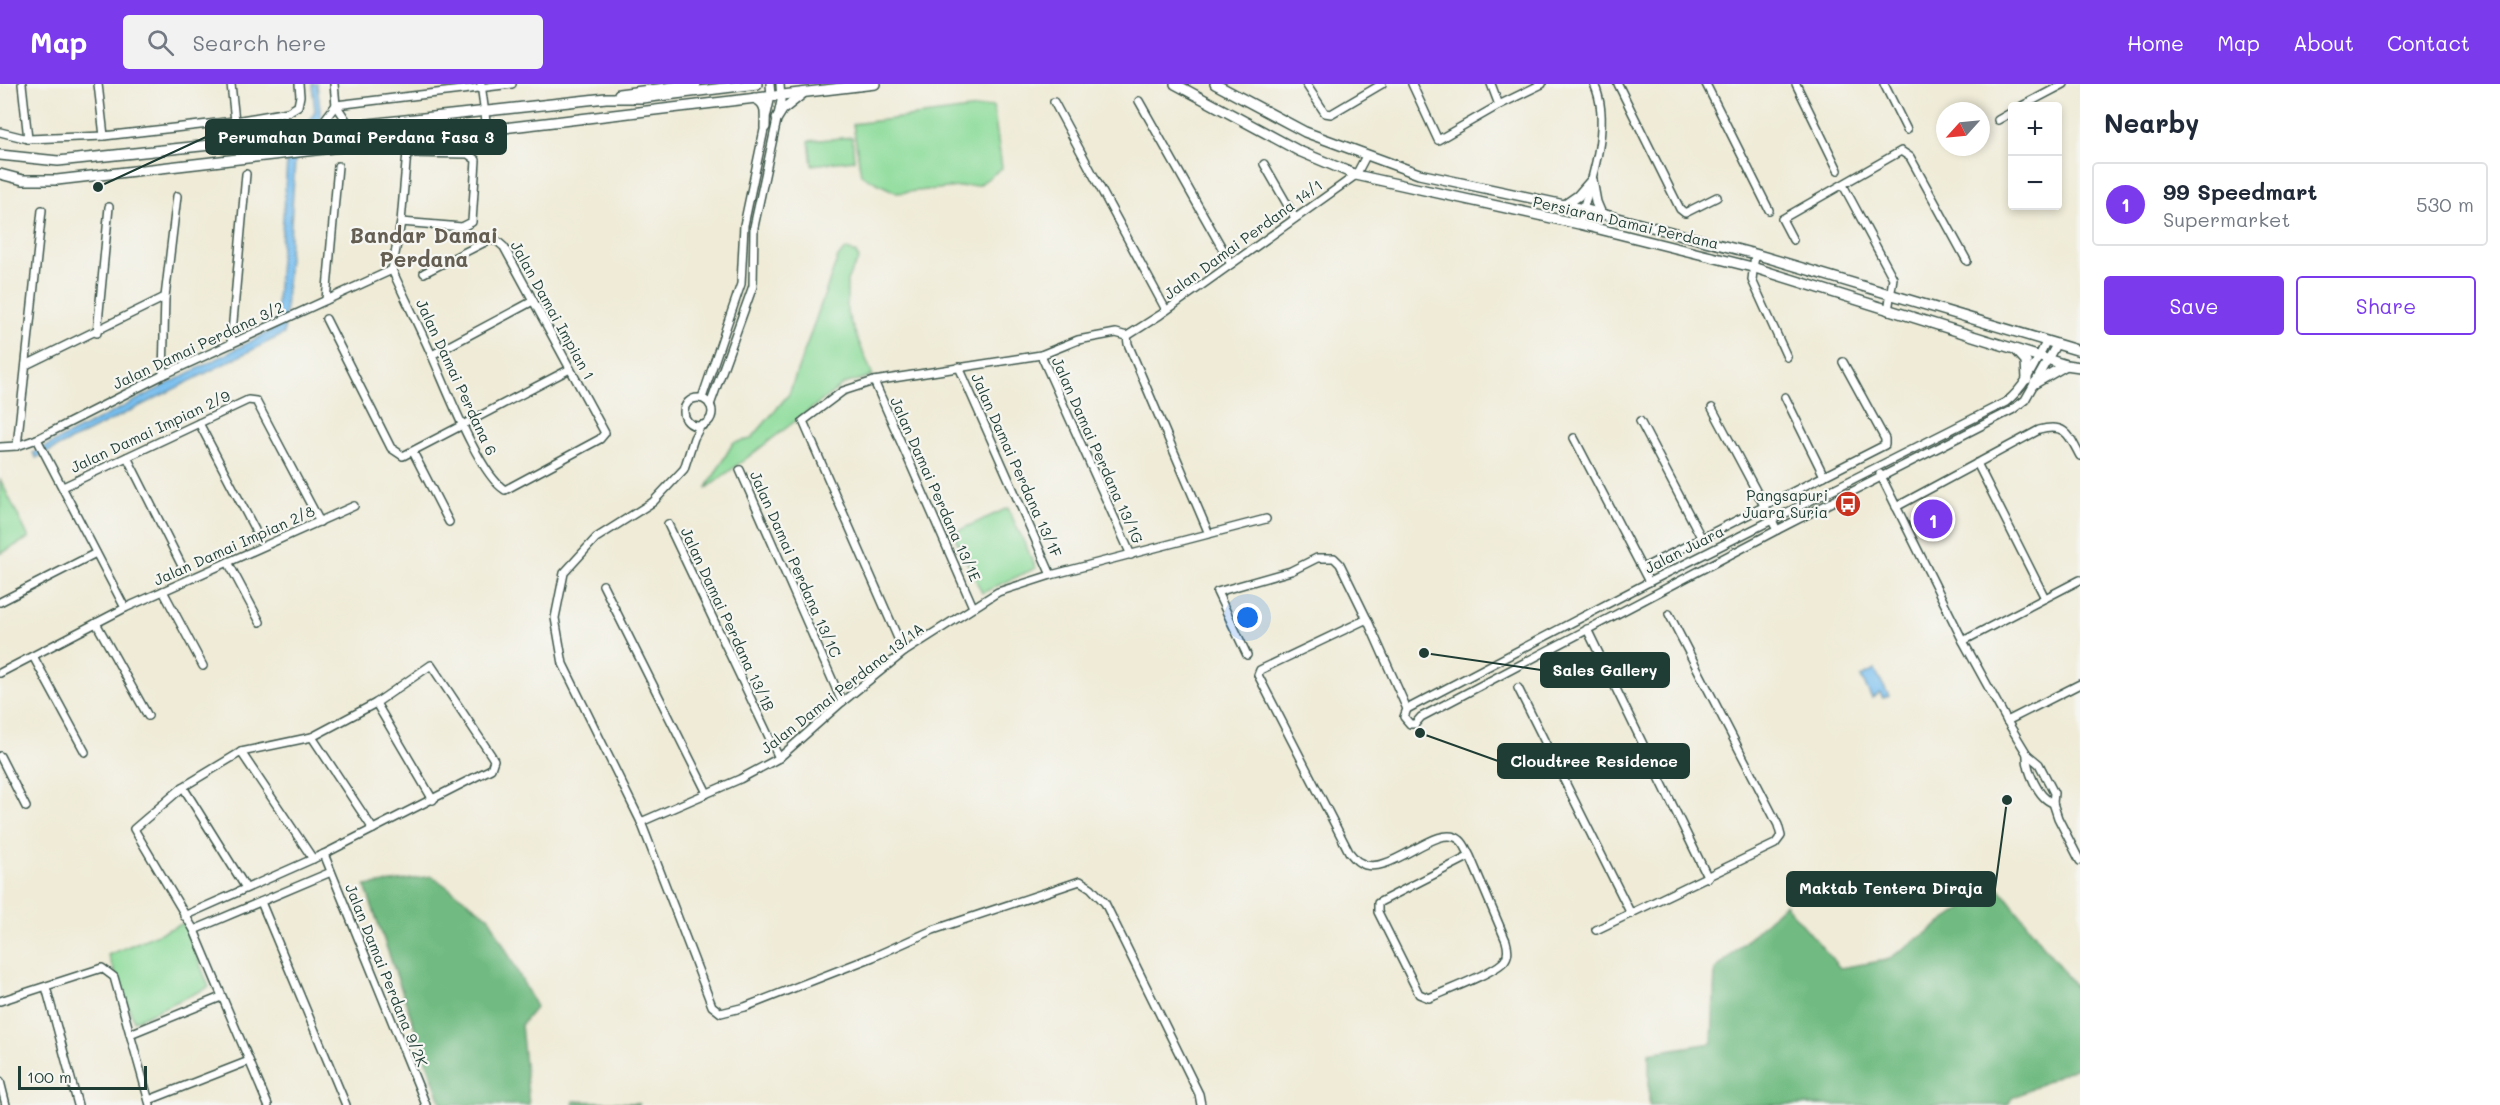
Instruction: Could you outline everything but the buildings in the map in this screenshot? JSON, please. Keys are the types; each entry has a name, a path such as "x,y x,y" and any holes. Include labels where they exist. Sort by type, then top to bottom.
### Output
{"main road":[{"path":"606,98 622,88 696,84"},
{"path":"0,155 58,161 258,140 350,126 485,111 606,98 642,98 757,84"},
{"path":"0,174 23,180 57,180 875,84"},
{"name":"Persiaran Damai Perdana","path":"1175,84 1299,151 1356,175 1579,224 1752,267 1888,311 2066,365 2080,367"},
{"name":"Persiaran Damai Perdana","path":"1215,84 1305,132 1419,174 1583,209 1755,254 2080,351"},
{"path":"777,118 782,110 804,92"},
{"path":"754,98 761,101 765,108 765,127"},
{"path":"1565,205 1578,196 1592,180"},
{"path":"1592,180 1601,214"},
{"path":"2014,348 2026,361 2031,381 2066,365"}],"street":[{"path":"22,84 28,139"},
{"path":"98,84 104,136"},
{"path":"231,84 235,121"},
{"path":"0,132 28,139 104,136 235,121 288,112 298,106 299,84"},
{"path":"334,84 336,105 350,126"},
{"path":"316,131 336,105 512,84"},
{"path":"702,398 741,284 744,225 771,96 770,84"},
{"path":"710,405 753,286 756,218 782,95 780,84"},
{"path":"1306,84 1325,113 1331,114 1382,84"},
{"path":"1412,84 1438,140 1499,105 1542,84"},
{"path":"1491,84 1499,105"},
{"path":"1579,224 1592,180 1603,118 1595,86 1605,84"},
{"path":"1618,84 1680,209 1684,213 1690,212 1717,197"},
{"path":"1706,84 1769,210"},
{"path":"1796,84 1838,170"},
{"path":"1884,84 1907,130"},
{"path":"2030,102 2064,84"},
{"path":"482,86 488,129"},
{"path":"1139,101 1230,264"},
{"path":"1054,102 1166,310"},
{"path":"1998,120 2008,115"},
{"path":"392,270 400,222 408,140"},
{"path":"1793,240 1782,219 1901,151 1910,157 1967,261"},
{"path":"400,222 462,227 472,222 476,160 468,154 407,153"},
{"name":"Jalan Damai Perdana 14/1","path":"1126,336 1356,175 1366,156"},
{"path":"1264,164 1295,218"},
{"path":"326,300 338,166"},
{"path":"231,344 246,174"},
{"path":"1842,185 1893,278 1888,311"},
{"path":"163,375 165,297 177,196"},
{"path":"97,333 109,207"},
{"path":"17,446 42,210"},
{"name":"Jalan Damai Impian 1","path":"424,273 489,240 497,241 504,247 605,433 600,439 505,490"},
{"path":"1755,254 1752,280 1787,357"},
{"name":"Jalan Damai Perdana 3/2","path":"0,447 17,446 37,439 163,375 392,270"},
{"name":"Jalan Damai Perdana 6","path":"392,270 463,424 496,485 505,490"},
{"path":"26,365 97,333 165,297"},
{"path":"432,355 533,301"},
{"path":"326,319 391,448 403,456 570,369"},
{"path":"904,652 803,421 843,391 874,381 1041,355 1078,340 1116,333 1126,336 1209,534"},
{"name":"Jalan Juara","path":"1421,717 1777,530 2012,410 2025,400 2031,381 2051,343"},
{"name":"Jalan Damai Perdana 13/1G","path":"1041,355 1131,555"},
{"path":"1643,568 1885,445 1885,439 1843,362"},
{"name":"Jalan Damai Perdana 13/1F","path":"959,367 1051,575"},
{"name":"Jalan Damai Perdana 13/1E","path":"874,381 973,607"},
{"name":"Jalan Juara","path":"1407,709 1649,582 2006,402 2031,381"},
{"path":"1785,397 1824,476"},
{"path":"694,438 684,412 686,404 693,398 702,398 710,405 712,412 710,419 701,425 694,438 684,469 653,502 596,538 564,573 555,618 563,664 641,822 712,1006 721,1013 738,1010 933,930 1080,881 1091,888 1105,903 1199,1094 1200,1105"},
{"name":"Jalan Damai Impian 2/9","path":"63,487 248,400 256,401 320,522"},
{"path":"1712,408 1777,530"},
{"path":"1640,421 1702,539"},
{"path":"199,423 255,530"},
{"path":"689,423 701,425"},
{"path":"1896,507 2038,430 2056,428 2067,433 2080,456"},
{"path":"1574,438 1649,582"},
{"path":"37,439 125,608"},
{"path":"413,452 449,522"},
{"path":"127,457 183,568"},
{"path":"1977,463 2045,598"},
{"path":"1877,468 1963,640 2007,721 2027,754 2039,764 2054,793 2053,803 2080,861"},
{"name":"Jalan Damai Perdana 13/1C","path":"740,470 842,702"},
{"name":"Jalan Damai Impian 2/8","path":"0,673 125,608 354,506"},
{"name":"Jalan Damai Perdana 13/1A","path":"641,822 779,758 842,702 904,652 998,592 1051,575 1266,519"},
{"name":"Jalan Damai Perdana 13/1B","path":"668,524 779,758"},
{"path":"0,602 96,553"},
{"path":"1247,655 1217,592 1291,571 1317,558 1334,558 1340,564 1367,619 1407,709"},
{"path":"228,562 260,622"},
{"path":"1963,640 2080,579"},
{"path":"603,585 707,793"},
{"path":"163,591 203,666"},
{"path":"1596,930 1775,844 1781,836 1778,825 1670,614"},
{"path":"1367,619 1260,670 1259,677 1349,852 1360,863 1372,866 1388,863 1429,842 1452,836 1460,840 1470,856 1506,941 1507,958 1494,969 1434,996 1423,997 1419,994 1378,912 1378,903 1470,856"},
{"path":"96,623 148,716"},
{"path":"1587,629 1708,878"},
{"path":"33,656 85,752"},
{"path":"185,917 324,854 433,800 493,766 494,760 491,755 431,665 376,703 312,737 241,752 183,787 134,829 185,917 193,928 268,1105"},
{"path":"2007,721 2080,684"},
{"path":"1518,688 1631,914"},
{"path":"376,703 433,800"},
{"path":"1411,707 1419,710 1421,717 1415,724 1406,721 1404,712 1411,707"},
{"path":"312,737 373,829"},
{"path":"241,752 313,859"},
{"path":"2027,754 2030,769 2043,798 2053,803"},
{"path":"0,756 26,807"},
{"path":"183,787 246,888"},
{"name":"Jalan Damai Perdana 9/2K","path":"324,854 426,1105"},
{"path":"193,928 331,872"},
{"path":"261,902 346,1105"},
{"path":"0,1002 102,968 114,977 149,1103 249,1061"},
{"path":"46,987 78,1105"},
{"path":"130,1034 221,997"},
{"path":"0,1081 6,1105"}],"green space":[{"path":"993,106 1002,168 979,185 897,193 861,175 853,124"},
{"path":"852,137 854,160 812,165 809,141"},
{"path":"847,249 856,253 859,259 847,280 847,313 873,376 844,384 706,489 733,443 751,439 789,394 838,257"},
{"path":"0,479 29,538 0,554"},
{"path":"1008,508 1036,568 982,593 953,533"},
{"path":"432,876 489,917 536,1007 521,1025 529,1105 442,1105 365,886"},
{"path":"1997,885 2080,993 2080,1065 2012,1098 2008,1105 1649,1105 1649,1053 1712,1043 1715,970 1785,904 1840,968 1887,960"},
{"path":"184,923 209,987 134,1021 108,955"},
{"path":"574,1101 638,1103 639,1105 573,1105"}],"water":[{"path":"312,84 317,84 321,117 295,161 284,334 36,458 33,453 275,329 287,162 315,111"},
{"path":"1875,670 1889,696 1883,698 1880,693 1872,698 1861,677"}],"place":[{"name":"Perumahan Damai Perdana Fasa 3","path":"98,187"},
{"name":"Pangsapuri Juara Suria","path":"1848,504"},
{"name":"99 Speedmart","path":"1933,519"},
{"name":"Sales Gallery","path":"1424,653"},
{"name":"Cloudtree Residence","path":"1420,733"},
{"name":"Maktab Tentera Diraja","path":"2007,800"}],"district":[{"name":"Bandar Damai Perdana","path":"424,246"}]}
